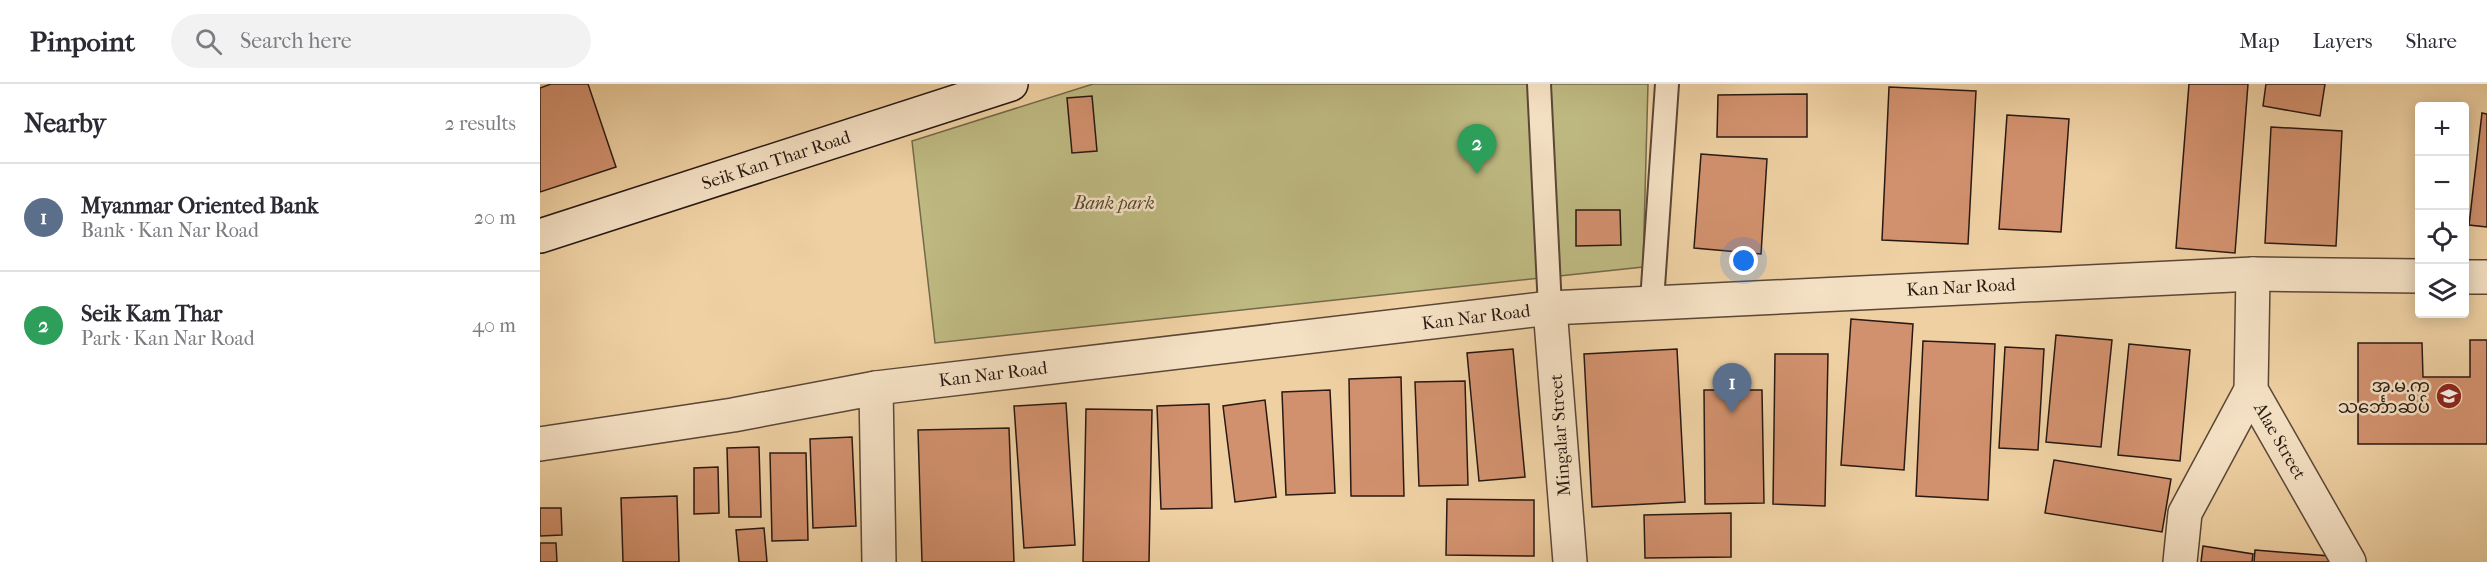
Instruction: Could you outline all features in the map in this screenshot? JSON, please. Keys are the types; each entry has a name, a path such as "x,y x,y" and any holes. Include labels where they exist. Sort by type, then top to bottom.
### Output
{"street":[{"name":"Seik Kan Thar Road","path":"540,236 1011,84"},
{"name":"Kan Nar Road","path":"540,444 734,415 876,388 1550,308 1652,301 2253,274 2415,276"},
{"name":"Alae Street","path":"2253,274 2251,390 2349,562"},
{"path":"2469,276 2487,277"},
{"name":"Mingalar Street","path":"1550,308 1570,562"},
{"path":"876,388 879,562"},
{"path":"2180,562 2185,513 2251,390"}],"lane":[{"path":"1539,84 1550,308"},
{"path":"1652,301 1667,84"}],"green space":[{"name":"Bank park","path":"1093,84 1648,84 1643,267 935,343 912,141"}],"building":[{"path":"551,84 588,84 616,167 540,192 540,88"},
{"path":"2189,84 2248,84 2235,253 2176,248"},
{"path":"2266,84 2325,84 2320,116 2263,106"},
{"path":"1889,87 1976,91 1968,244 1882,240"},
{"path":"1807,94 1807,137 1717,137 1718,95"},
{"path":"1092,96 1097,151 1072,153 1067,98"},
{"path":"2482,113 2487,114 2487,227 2469,225"},
{"path":"2007,115 2069,119 2061,232 1999,229"},
{"path":"2271,127 2342,131 2336,246 2265,243"},
{"path":"1701,154 1767,159 1761,254 1694,248"},
{"path":"1576,210 1620,210 1621,245 1576,246"},
{"path":"1851,319 1913,324 1904,470 1841,465"},
{"path":"2056,335 2112,340 2101,447 2046,442"},
{"path":"2470,340 2487,340 2487,444 2358,444 2358,343 2422,343 2423,377 2470,377"},
{"path":"1923,341 1995,344 1988,500 1916,496"},
{"path":"2129,344 2190,350 2180,461 2118,455"},
{"path":"2005,347 2044,349 2038,450 1999,448"},
{"path":"1513,349 1525,477 1479,481 1467,353"},
{"path":"1677,349 1685,502 1592,507 1584,354"},
{"path":"1775,354 1828,354 1825,506 1773,504"},
{"path":"1401,377 1404,496 1351,496 1349,379"},
{"path":"1465,381 1468,485 1419,486 1415,382"},
{"path":"1330,390 1335,493 1286,495 1282,392"},
{"path":"1704,390 1762,390 1764,503 1705,504"},
{"path":"1265,400 1276,497 1235,502 1223,406"},
{"path":"1066,403 1075,545 1024,548 1014,406"},
{"path":"1209,404 1212,508 1161,509 1157,406"},
{"path":"1086,409 1152,410 1149,562 1083,562"},
{"path":"1009,428 1014,562 922,562 918,430"},
{"path":"852,437 856,526 813,528 810,439"},
{"path":"759,447 761,517 729,517 727,448"},
{"path":"770,453 806,453 808,540 772,541"},
{"path":"2054,460 2171,479 2162,532 2045,513"},
{"path":"718,467 719,513 694,514 694,468"},
{"path":"677,496 679,562 623,562 621,498"},
{"path":"1447,499 1534,500 1534,556 1446,555"},
{"path":"540,508 561,508 562,535 540,536"},
{"path":"1731,513 1731,557 1645,558 1644,515"},
{"path":"764,528 767,562 739,562 736,530"},
{"path":"540,543 556,543 557,562 540,562"},
{"path":"2203,546 2253,554 2252,562 2201,562"},
{"path":"2255,550 2330,556 2329,562 2254,562"}],"place":[{"name":"Seik Kam Thar","path":"1477,174"},
{"name":"အ.မ.က သင်္ဘောဆိပ်","path":"2449,396"},
{"name":"Myanmar Oriented Bank","path":"1732,413"}]}
